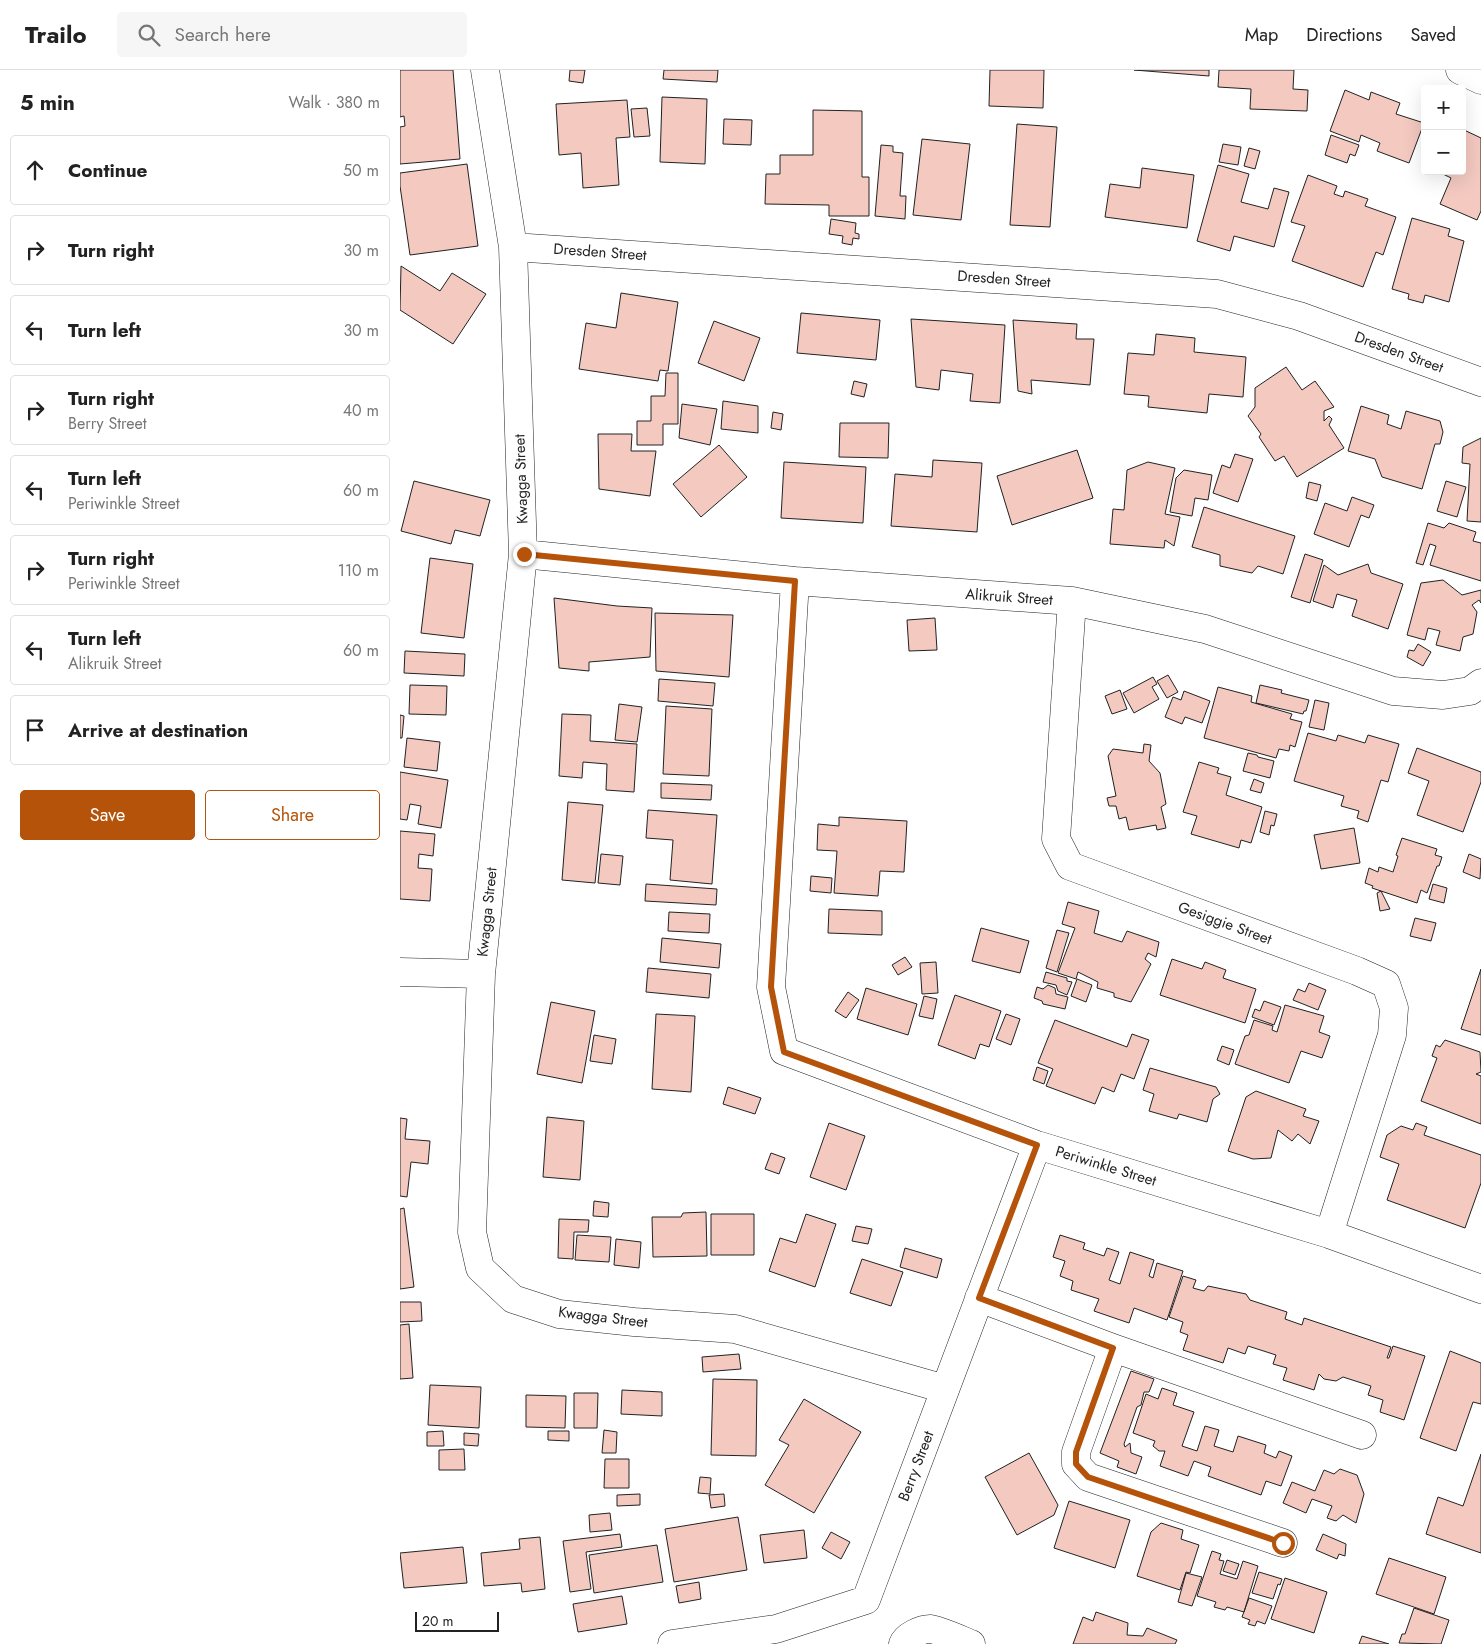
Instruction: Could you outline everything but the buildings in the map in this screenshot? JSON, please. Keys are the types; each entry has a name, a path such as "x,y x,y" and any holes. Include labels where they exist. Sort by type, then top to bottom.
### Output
{"street":[{"name":"Kwagga Street","path":"485,70 513,247 524,554 481,974 472,1232 480,1268 514,1299 559,1314 634,1322 735,1329 945,1389"},
{"path":"1460,70 1481,80"},
{"name":"Dresden Street","path":"513,247 1216,294 1299,316 1481,382"},
{"name":"Alikruik Street","path":"524,554 795,581 1072,601 1205,629 1393,691 1443,695 1470,692 1481,683"},
{"name":"Periwinkle Street","path":"795,581 771,987 784,1052 1037,1145 1329,1234 1481,1289"},
{"name":"Gesiggie Street","path":"1072,601 1056,839 1070,866 1357,971 1386,984 1394,1008 1392,1035 1329,1234"},
{"path":"400,972 481,974"},
{"name":"Berry Street","path":"672,1644 776,1629 866,1600 1037,1145"},
{"path":"979,1298 1113,1348 1362,1435"},
{"path":"1113,1348 1076,1452 1076,1464 1088,1477 1283,1543"},
{"path":"903,1644 905,1640 916,1633 929,1629 971,1644"}],"route":[{"path":"524,554 795,581 771,987 784,1052 1037,1145 979,1298 1113,1348 1076,1452 1076,1464 1088,1477 1283,1543"}]}
